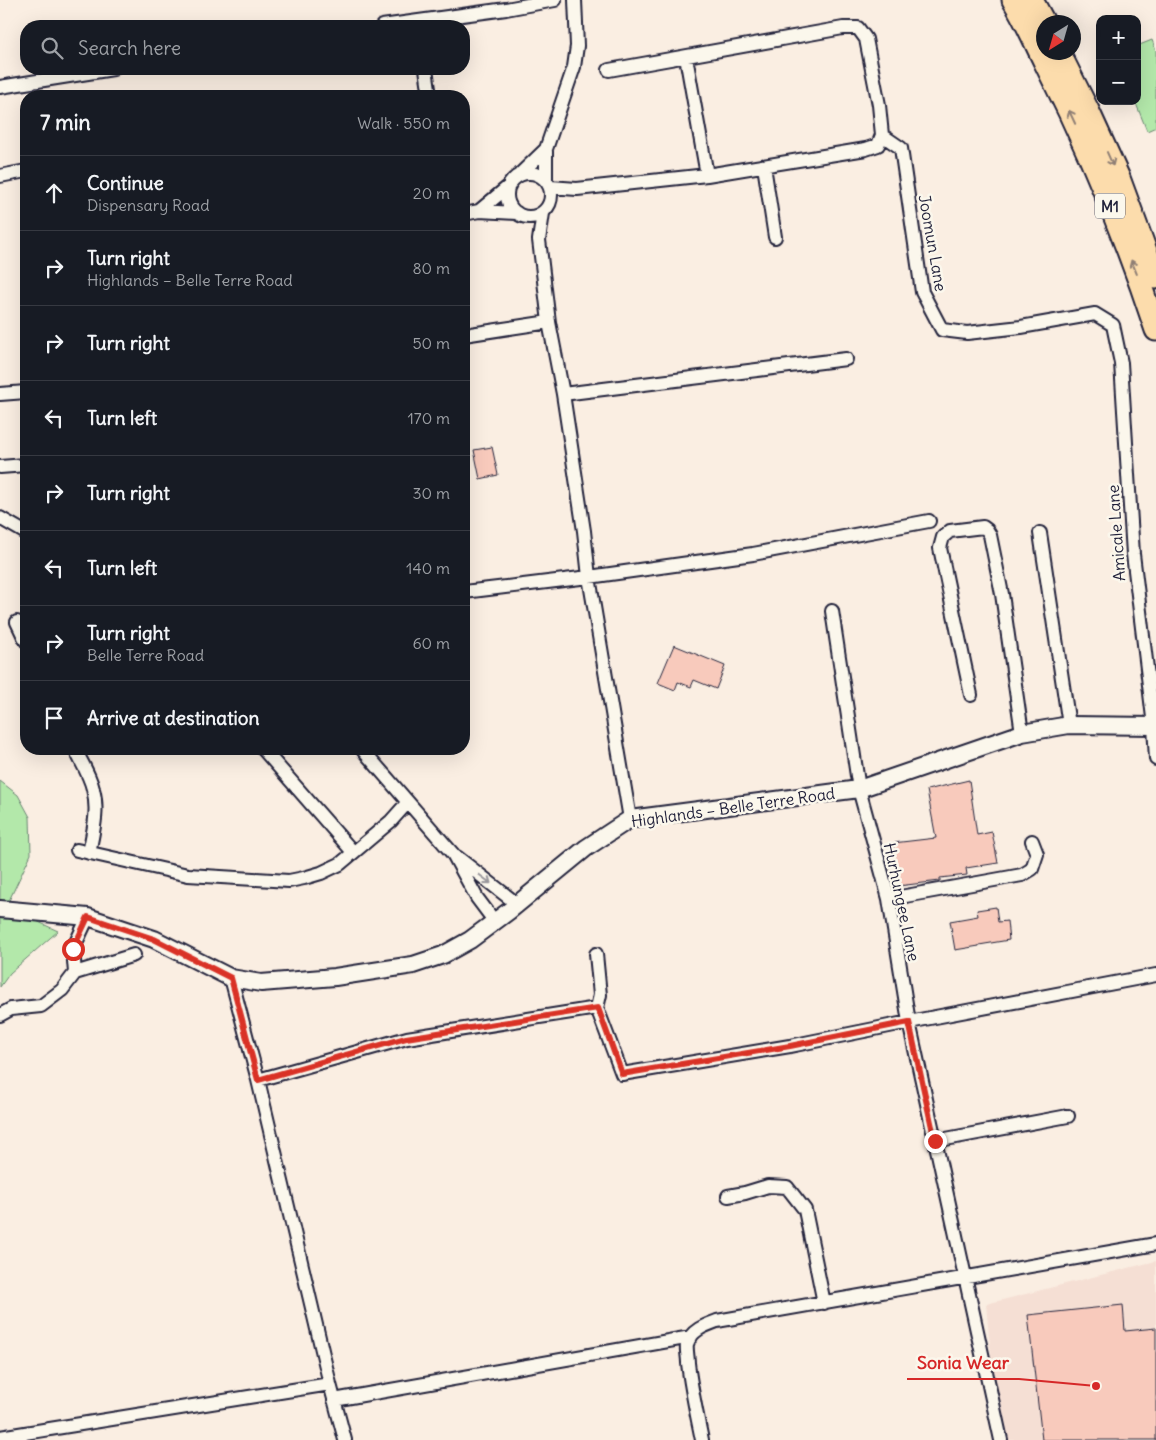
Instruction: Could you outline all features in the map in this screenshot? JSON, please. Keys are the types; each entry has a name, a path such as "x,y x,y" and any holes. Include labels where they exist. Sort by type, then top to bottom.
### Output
{"highway":[{"name":"M1","path":"1013,0 1057,86 1093,163 1140,280 1156,330"},
{"path":"1032,0 1040,15"},
{"name":"M1","path":"1063,60 1119,178 1156,278"}],"street":[{"path":"433,20 505,4 555,0"},
{"path":"575,0 577,46 574,68 546,149 548,183 552,195 546,210 539,240 549,322 563,394 584,531 589,577 630,819"},
{"path":"520,174 530,172 540,175 548,183 577,189 707,175 866,149 878,145 882,134 879,105 866,39 858,28 843,28 608,70"},
{"path":"686,57 707,175"},
{"path":"0,87 75,75"},
{"path":"427,75 429,90"},
{"name":"Joomun Lane","path":"882,134 901,148 922,292 942,330 967,333 1095,314"},
{"path":"539,240 509,204 507,193 512,180 546,149"},
{"path":"764,166 775,237"},
{"path":"0,176 20,172"},
{"path":"479,212 509,186"},
{"path":"470,213 479,212 533,217 577,189"},
{"name":"Amicale Lane","path":"1095,314 1113,325 1122,363 1132,554 1155,726 1156,759"},
{"path":"470,334 549,322"},
{"path":"563,394 846,359"},
{"path":"0,394 20,392"},
{"path":"0,467 20,465"},
{"path":"0,518 20,530"},
{"path":"470,591 752,554 929,521"},
{"path":"971,695 940,548 943,537 950,531 982,527 990,534 1002,594 1022,733"},
{"path":"1040,533 1069,726"},
{"name":"Hurhungee Lane","path":"832,611 859,789 889,899 909,1022 1001,1440"},
{"path":"17,622 20,628"},
{"name":"Highlands – Belle Terre Road","path":"0,909 88,917 154,939 231,978 261,983 335,977 413,965 443,955 470,940 586,848 630,819 859,789 1022,733 1069,726 1155,726"},
{"path":"78,755 93,788 96,806 95,816 83,851 188,876 288,881 321,873 340,864 391,821 408,802"},
{"path":"268,755 353,852"},
{"path":"367,755 452,854 477,898 495,922"},
{"path":"889,899 1022,875 1032,869 1037,854 1032,841"},
{"path":"452,854 517,904"},
{"path":"75,973 73,949 88,917"},
{"path":"596,954 600,995 598,1008 622,1074 790,1046 1156,974"},
{"path":"0,1015 11,1009 41,1006 62,990 75,973 134,955"},
{"path":"231,978 258,1080 330,1384 346,1440"},
{"path":"258,1080 406,1038 598,1008"},
{"path":"935,1141 1068,1116"},
{"path":"728,1196 768,1186 787,1188 805,1210 824,1303"},
{"path":"702,1440 688,1362 688,1344 701,1327 717,1321 1156,1244"},
{"path":"334,1400 691,1338"},
{"path":"0,1437 330,1384"}],"shaded area":[{"path":"1156,1261 1156,1440 999,1440 986,1304"}],"green space":[{"path":"1152,40 1156,51 1156,127 1147,131 1137,105 1141,105 1141,44"},
{"path":"0,781 18,795 30,817 31,854 6,907 58,931 10,973 0,987"}],"building":[{"path":"492,447 498,475 480,479 474,450"},
{"path":"674,645 725,666 716,689 694,680 691,687 678,682 675,690 658,683"},
{"path":"969,780 977,835 992,832 998,863 966,868 967,875 940,878 940,881 898,886 893,843 936,838 927,790"},
{"path":"996,907 998,922 1007,921 1009,940 955,950 950,921 978,916 977,910"},
{"path":"1123,1305 1125,1331 1156,1328 1156,1440 1042,1440 1028,1315"}],"place":[{"name":"Sonia Wear","path":"1096,1386"}],"route":[{"path":"73,949 88,917 154,939 231,978 258,1080 406,1038 598,1008 622,1074 790,1046 909,1022 935,1141"}]}
